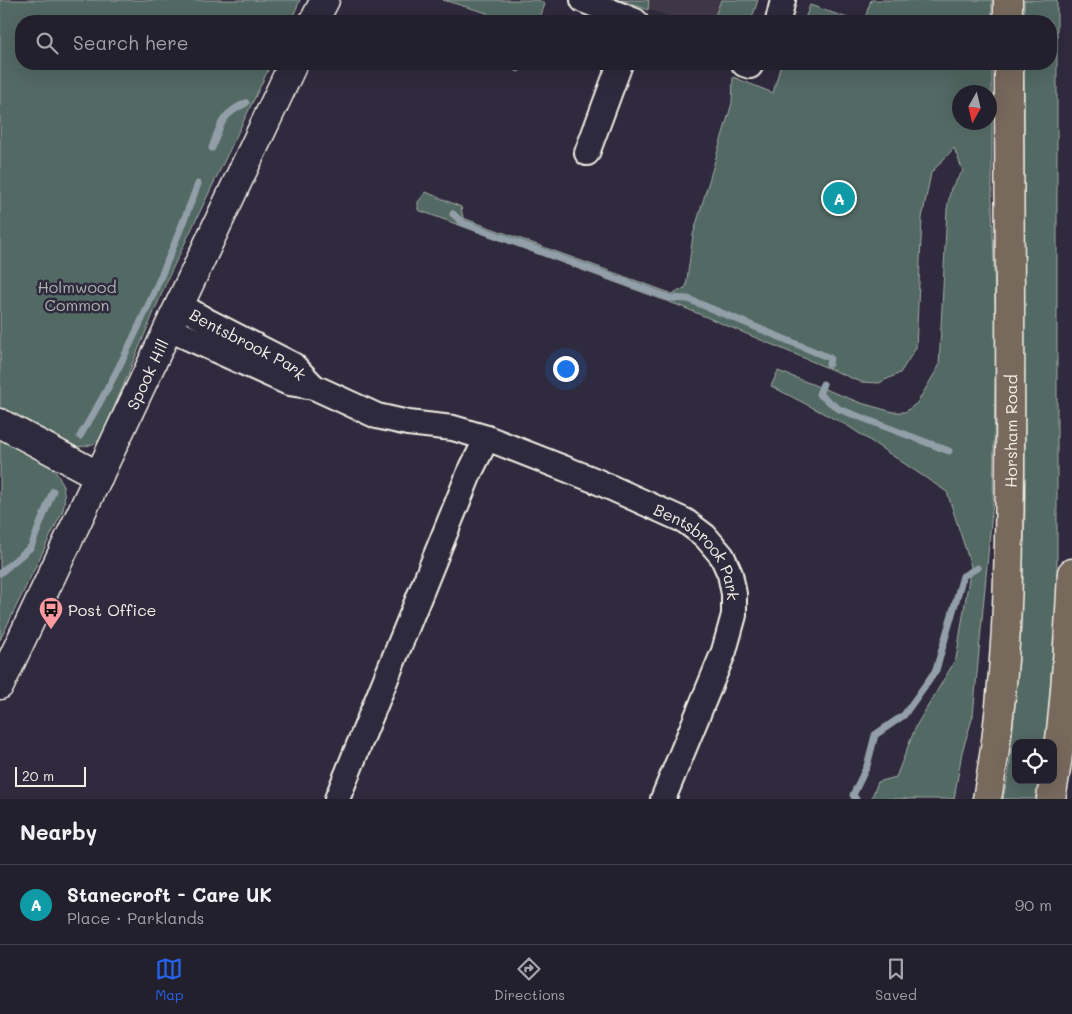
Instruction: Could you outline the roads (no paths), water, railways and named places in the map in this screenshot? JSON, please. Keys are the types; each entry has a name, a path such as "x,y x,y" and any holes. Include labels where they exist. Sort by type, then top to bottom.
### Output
{"highway":[{"path":"1008,0 1008,15"},
{"name":"Horsham Road","path":"988,799 996,750 1004,657 1009,559 1009,70"},
{"path":"1051,799 1057,767 1065,696 1072,573"}],"street":[{"path":"317,15 325,0"},
{"path":"583,0 620,15"},
{"path":"779,15 783,0"},
{"name":"Spook Hill","path":"0,684 290,70"},
{"path":"587,153 618,70"},
{"name":"Bentsbrook Park","path":"180,304 209,322 293,365 314,387"},
{"name":"Bentsbrook Park","path":"169,329 289,383 314,387 377,416 408,423 453,428 487,438 594,480 685,520 705,536 722,556 734,594 734,615 724,651 663,799"},
{"path":"0,423 99,476"},
{"path":"337,799 469,474 487,438"}],"waterway":[{"path":"212,148 223,121 231,112 246,103"},
{"path":"80,436 98,406 145,313 173,249 198,184"},
{"path":"453,214 463,223 670,298 688,299 830,358 829,364"},
{"path":"823,384 819,394 839,409 949,451"},
{"path":"0,573 31,547 53,491"},
{"path":"856,799 853,795 867,766 875,735 904,715 936,670 963,576 977,568"}],"place":[{"name":"Stanecroft - Care UK","path":"839,198"},
{"name":"Post Office","path":"51,630"}],"park label":[{"name":"Holmwood Common","path":"77,295"}]}
